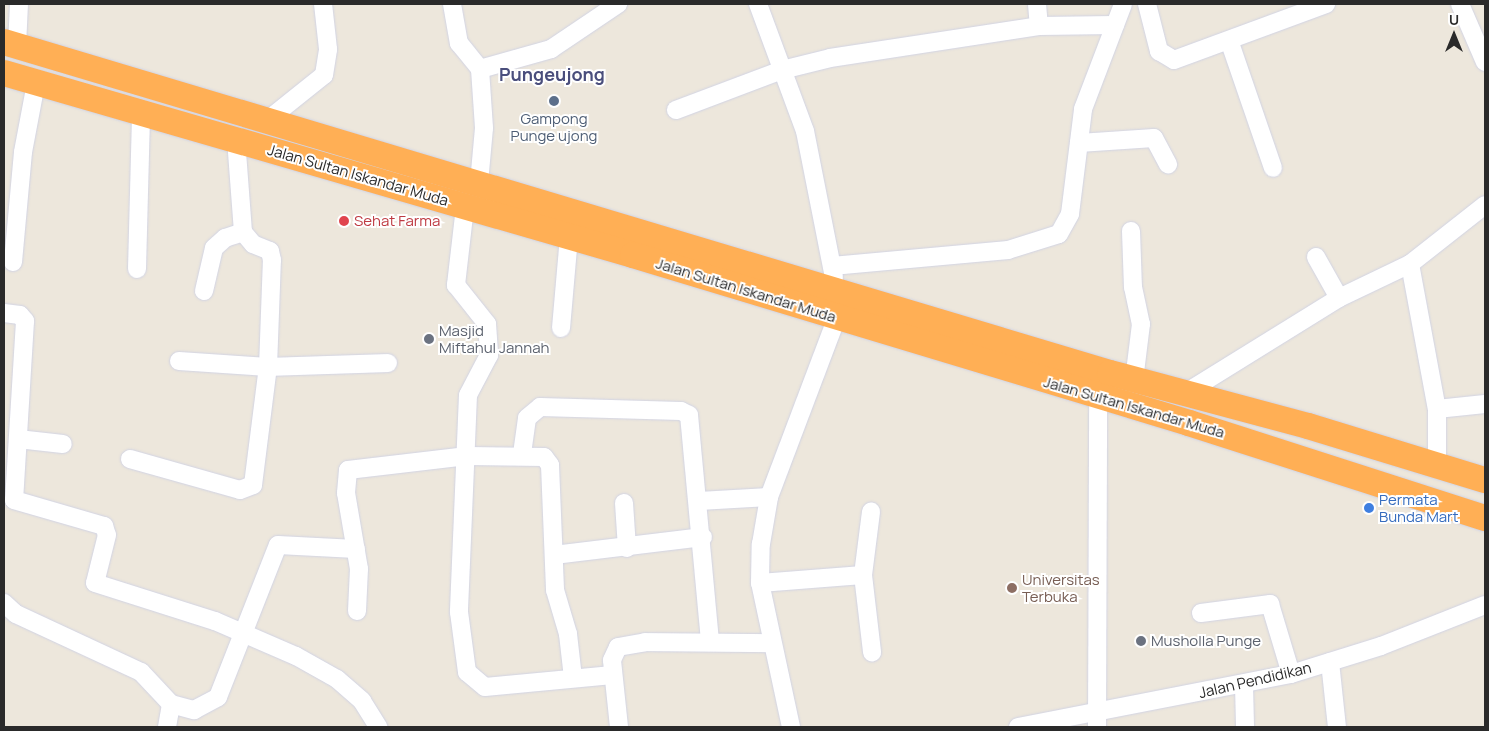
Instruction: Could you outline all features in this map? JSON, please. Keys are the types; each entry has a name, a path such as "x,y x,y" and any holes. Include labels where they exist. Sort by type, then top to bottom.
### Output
{"highway":[{"name":"Jalan Sultan Iskandar Muda","path":"10,44 269,119 479,183 637,244 837,317 1098,396 1485,518"},
{"name":"Jalan Sultan Iskandar Muda","path":"4,73 569,237 637,244 834,278 1134,380 1437,464 1485,480"}],"street":[{"path":"10,44 19,4"},
{"path":"269,119 324,75 328,49 323,4"},
{"path":"452,4 460,43 480,69 484,128 479,183"},
{"path":"480,69 551,49 618,4"},
{"path":"758,4 805,131 834,278 1008,250 1048,241 1068,221 1083,109 1123,4"},
{"path":"1037,4 1039,26"},
{"path":"1147,4 1159,51 1168,59 1180,60 1230,43 1326,4"},
{"path":"1460,4 1485,62"},
{"path":"676,110 782,70 830,58 1039,26 1082,22 1115,25"},
{"path":"1230,43 1273,168"},
{"path":"13,262 23,152 36,83"},
{"path":"136,269 141,112"},
{"path":"1079,142 1154,138 1168,164"},
{"path":"130,459 240,490 251,487 268,367 272,260 270,251 253,244 243,232 236,139"},
{"path":"1184,394 1339,298 1410,264 1485,205"},
{"path":"466,206 456,285 487,324 489,355 470,388 459,612 467,672 484,687 612,675"},
{"path":"1131,231 1133,287 1141,324 1134,380"},
{"path":"204,292 214,248 225,238 243,232"},
{"path":"561,328 569,237"},
{"path":"1316,257 1339,298"},
{"path":"1410,264 1436,409 1437,464"},
{"path":"4,313 20,315 25,321 14,500 98,523 106,530 96,583 245,632 337,679 362,701 378,727"},
{"path":"791,727 771,643 760,583 769,497 837,317"},
{"path":"179,361 268,367 388,363"},
{"path":"1097,719 1098,396"},
{"path":"1436,409 1485,404"},
{"path":"522,454 528,418 540,407 685,411 689,415 703,537 710,642"},
{"path":"18,439 63,444"},
{"path":"357,611 356,549 346,493 348,470 467,456 522,454 548,459 555,590 568,634 573,678"},
{"path":"699,501 769,497"},
{"path":"624,503 628,548"},
{"path":"871,512 863,575 872,652"},
{"path":"554,555 628,548 703,537"},
{"path":"4,603 16,614 141,672 171,704 194,710 211,704 245,632 278,545 356,549"},
{"path":"760,583 863,575"},
{"path":"1201,613 1270,604 1291,674"},
{"name":"Jalan Pendidikan","path":"1018,727 1097,719 1291,674 1330,662 1485,605"},
{"path":"619,727 612,675 612,655 622,646 710,642 771,643"},
{"path":"1330,662 1337,727"},
{"path":"1244,685 1245,727"},
{"path":"167,727 171,704"}],"place":[{"name":"Gampong Punge ujong","path":"554,101"},
{"name":"Sehat Farma","path":"344,221"},
{"name":"Masjid Miftahul Jannah","path":"429,339"},
{"name":"Permata Bunda Mart","path":"1369,508"},
{"name":"Universitas Terbuka","path":"1012,588"},
{"name":"Musholla Punge","path":"1141,641"}],"district":[{"name":"Pungeujong","path":"552,74"}]}
